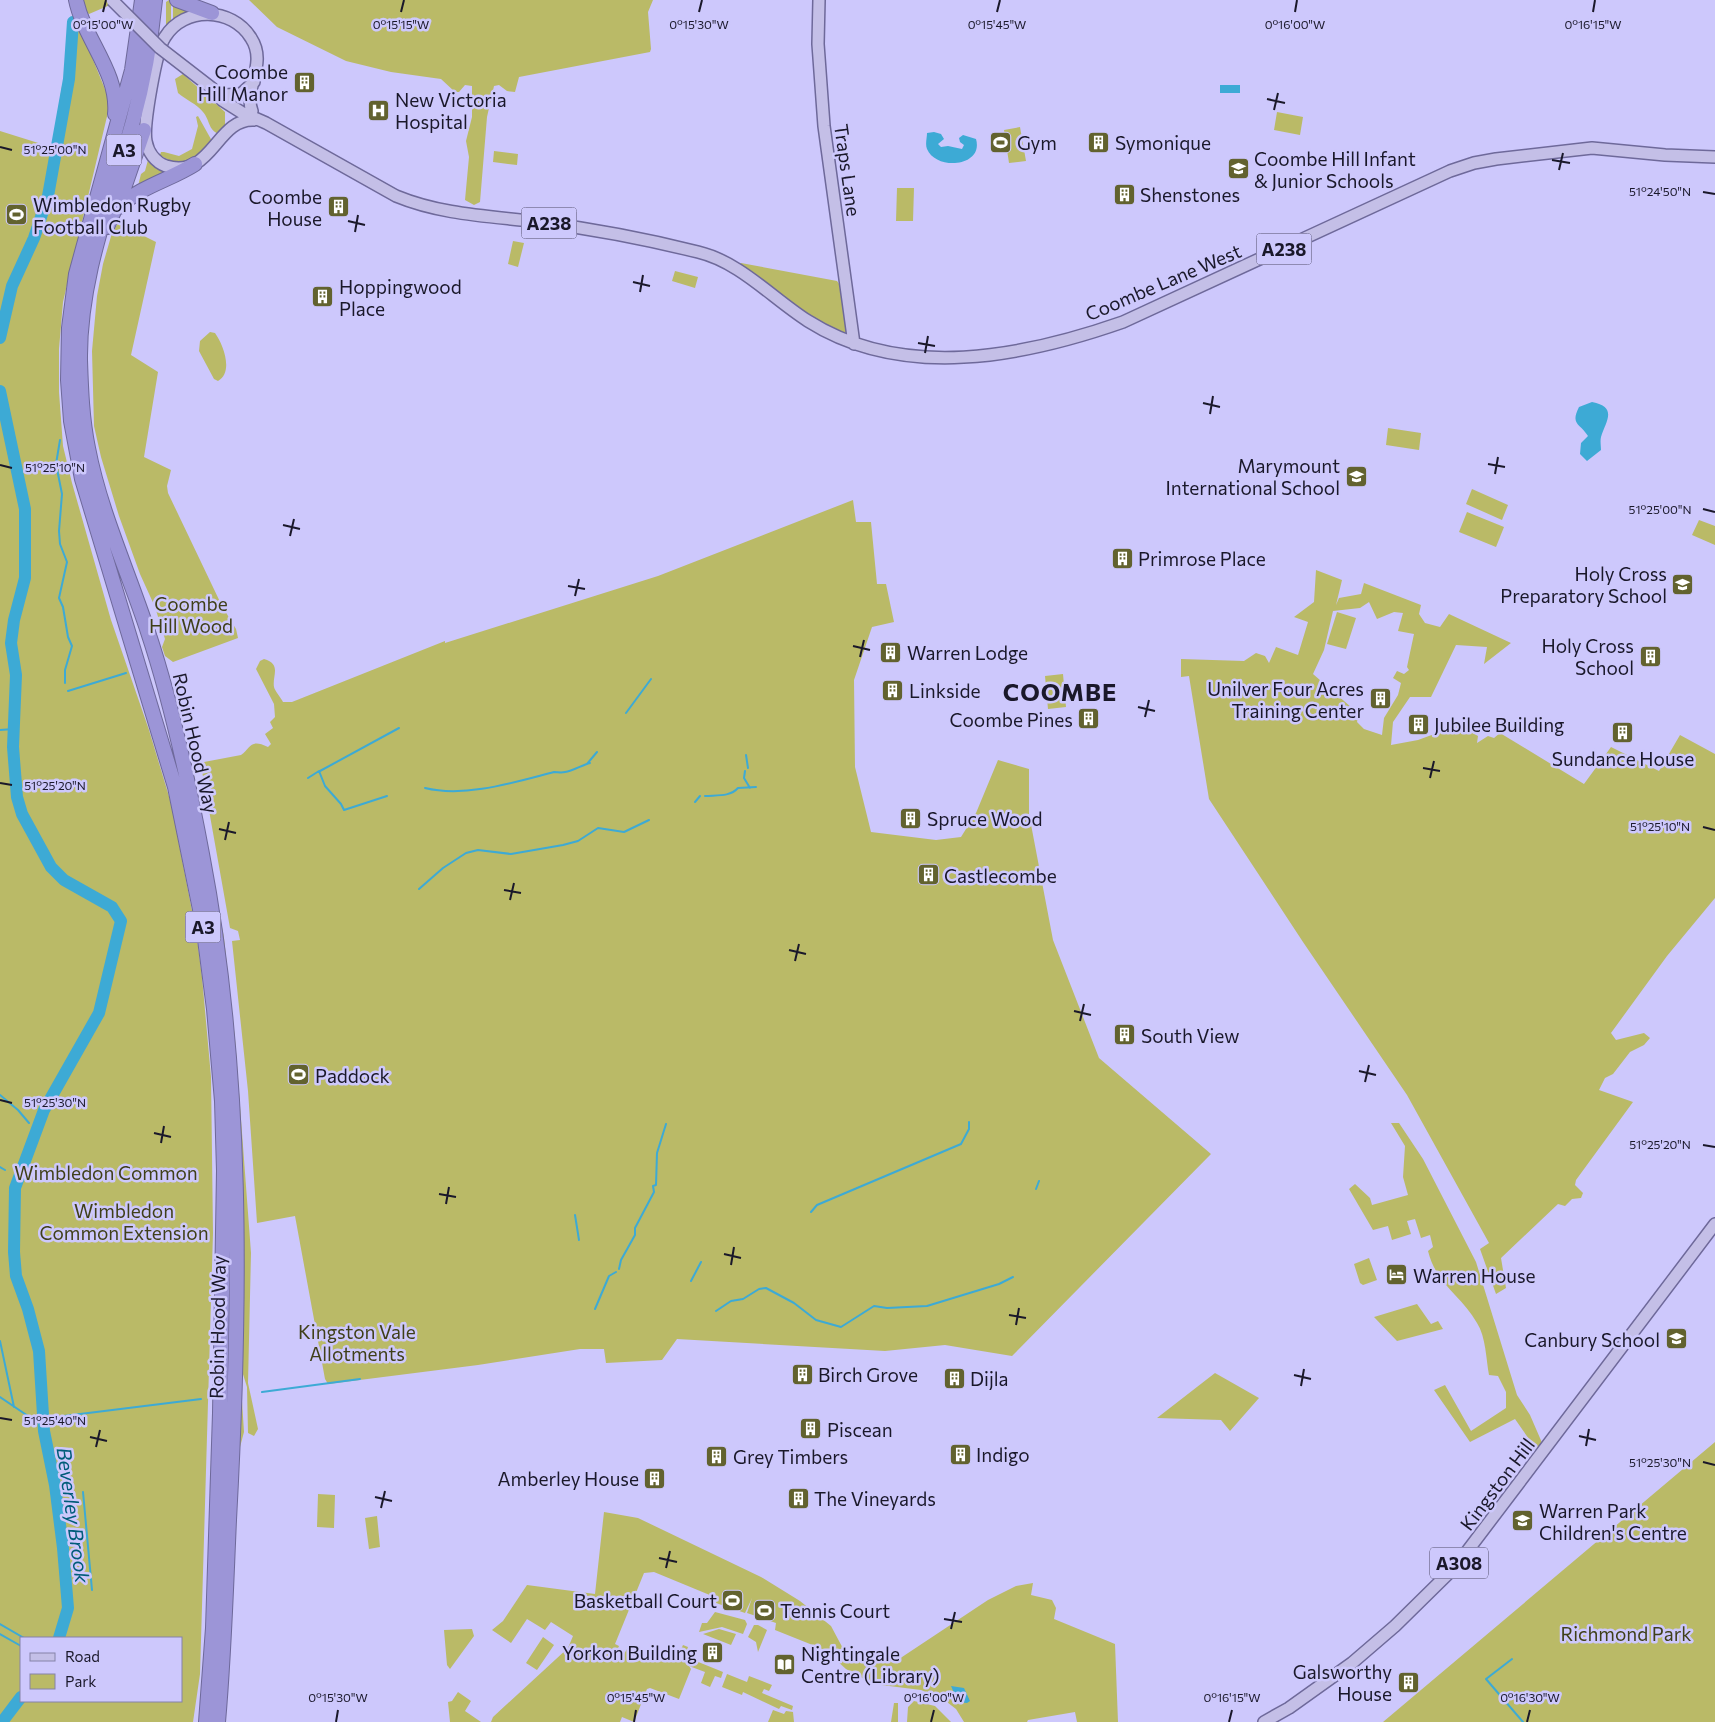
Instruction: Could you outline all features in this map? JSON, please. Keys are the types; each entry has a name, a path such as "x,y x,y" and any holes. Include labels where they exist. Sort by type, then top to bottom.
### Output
{"highway":[{"path":"76,0 115,97 115,119 108,154"},
{"name":"Robin Hood Way","path":"142,0 132,70 76,274 69,328 69,397 76,452 90,507 159,726 175,787 203,924 214,1009 222,1101 223,1228 220,1422 213,1628 206,1722"},
{"name":"Robin Hood Way","path":"155,0 145,73 98,235 85,298 80,355 83,422 88,450 110,525 155,653 183,760 215,928 226,1017 233,1096 236,1330 234,1424 218,1722"},
{"path":"157,59 163,0"},
{"path":"177,0 212,13"},
{"path":"85,298 108,225 115,211 144,130"},
{"path":"115,211 138,192 195,164"}],"main road":[{"name":"Coombe Lane West","path":"112,0 160,48 227,100 396,196 428,208 589,229 712,255 733,266 808,321 854,344 888,354 938,358 1002,352 1076,337 1132,318 1450,171 1474,163 1592,148 1665,155 1715,157"},
{"name":"Traps Lane","path":"819,0 818,44 824,126 854,344"},
{"path":"212,13 233,20 251,38 258,61 250,100 254,116 239,122 227,131 208,155 195,164 175,167 158,162 147,147 144,130 157,59 163,39 169,31 188,18 212,13"},
{"path":"227,131 230,121 227,100 240,94 254,82"},
{"name":"Kingston Hill","path":"1264,1722 1294,1704 1352,1663 1395,1626 1456,1566 1715,1224"}],"green space":[{"path":"80,0 106,0 110,5 89,14 85,11"},
{"path":"169,0 171,2 171,23 166,28 166,2"},
{"path":"249,0 653,0 648,12 651,49 650,52 519,77 515,92 507,91 499,85 494,86 487,117 480,202 474,205 465,200 469,157 466,141 472,117 472,86 465,85 459,92 455,92 441,79 391,72 346,61 277,27"},
{"path":"173,4 195,11 173,22"},
{"name":"Wimbledon Common","path":"78,23 107,94 109,108 63,302 59,349 59,392 63,446 111,620 149,730 171,803 196,931 211,1077 213,1233 200,1674 193,1722 0,1722 0,131 51,147 64,149 64,145 53,142 62,86 71,87"},
{"path":"183,74 225,112 225,126 219,134 213,130 201,109 178,93 175,79"},
{"path":"1277,112 1303,117 1300,135 1274,130"},
{"path":"198,116 212,141 195,157 182,162 175,162 160,155 161,152 164,152 179,156 192,149 198,126 196,117"},
{"path":"1020,127 1026,161 1009,163 1004,130"},
{"path":"494,151 518,154 517,165 493,162"},
{"path":"148,160 166,173 138,186 141,174 145,171"},
{"path":"897,188 914,188 913,221 896,221"},
{"name":"Coombe Hill Wood","path":"118,223 156,242 131,355 158,372 144,457 171,470 167,486 168,493 222,606 236,629 238,638 173,662 165,656 162,647 165,639 155,607 140,574 119,516 101,457 94,426 92,351 97,296 103,264 112,233"},
{"path":"513,241 524,243 518,267 508,264"},
{"path":"741,263 837,281 842,288 846,332 841,333 804,312 740,265"},
{"path":"675,271 698,277 695,288 672,281"},
{"path":"210,332 215,333 226,358 223,377 218,381 214,379 199,351 200,341"},
{"path":"1388,428 1421,433 1419,450 1386,445"},
{"path":"1472,489 1508,505 1502,520 1466,504"},
{"name":"Kingston Vale Allotments","path":"853,500 856,522 871,522 877,584 886,584 894,622 872,627 854,680 855,767 871,832 936,840 961,837 976,813 998,760 1029,769 1029,814 1053,940 1099,1058 1211,1154 1012,1356 945,1345 885,1351 677,1339 662,1360 606,1363 604,1349 580,1349 478,1365 328,1384 325,1379 295,1216 257,1223 248,1091 232,941 240,940 238,931 230,928 202,771 205,769 204,762 241,755 254,744 258,743 268,747 271,744 265,734 273,728 270,722 275,717 274,704 256,669 260,661 264,659 273,664 275,667 275,689 283,702 292,702 445,641 445,643 658,576"},
{"path":"1467,512 1504,527 1496,547 1459,532"},
{"path":"1699,520 1715,526 1715,545 1692,535"},
{"path":"1316,570 1342,580 1336,605 1339,598 1361,594 1364,583 1421,605 1419,614 1425,623 1440,627 1449,614 1511,643 1484,664 1487,647 1456,645 1431,697 1410,697 1393,722 1391,745 1418,740 1459,725 1478,736 1477,743 1488,736 1494,738 1500,733 1584,784 1611,747 1659,771 1680,735 1715,754 1715,898 1667,956 1611,1033 1616,1040 1644,1033 1650,1038 1644,1045 1630,1052 1613,1074 1605,1078 1599,1090 1633,1102 1576,1180 1575,1185 1583,1193 1581,1198 1572,1199 1565,1206 1558,1204 1501,1258 1506,1288 1496,1294 1480,1249 1489,1243 1407,1095 1209,799 1189,676 1181,677 1181,659 1244,661 1256,653 1265,656 1269,663 1276,647 1298,655 1308,622 1294,617 1314,602","holes":["1369,602 1377,619 1394,612 1403,613 1398,631 1414,634 1407,667 1409,670 1404,674 1397,671 1393,678 1401,683 1398,695 1384,718 1382,735 1364,729 1357,722 1359,714 1313,674 1324,650 1333,611 1360,608"]},
{"path":"1337,612 1356,618 1346,649 1327,644"},
{"path":"167,670 193,770 224,938 235,1039 251,1253 248,1383 258,1429 254,1436 248,1433 247,1387 242,1371 242,1264"},
{"path":"1063,674 1066,707 1048,709 1045,676"},
{"path":"1391,1123 1399,1123 1423,1159 1476,1262 1517,1395 1530,1415 1543,1445 1538,1452 1515,1419 1470,1442 1434,1390 1445,1385 1471,1431 1506,1408 1506,1392 1498,1376 1489,1375 1484,1341 1480,1329 1471,1313 1443,1281 1432,1262 1428,1251 1433,1247 1430,1235 1421,1238 1415,1219 1407,1221 1411,1234 1392,1240 1388,1226 1373,1230 1349,1189 1355,1184 1370,1198 1372,1205 1408,1195 1403,1177 1405,1146"},
{"path":"1369,1258 1377,1280 1363,1285 1360,1283 1354,1264"},
{"path":"1417,1304 1431,1324 1438,1321 1443,1329 1397,1341 1374,1317"},
{"path":"1215,1373 1259,1398 1230,1431 1221,1420 1157,1418"},
{"path":"241,1386 244,1432 240,1447 237,1447"},
{"name":"Richmond Park","path":"1715,1442 1715,1722 1383,1722"},
{"path":"318,1494 335,1495 334,1528 317,1527"},
{"path":"604,1512 638,1518 761,1577 800,1601 831,1626 847,1656 896,1661 988,1600 1016,1586 1033,1583 1031,1595 1052,1600 1056,1608 1054,1619 1115,1644 1118,1722 1077,1722 1075,1712 1028,1720 1027,1722 964,1722 956,1709 943,1699 921,1690 873,1684 846,1669 825,1650 775,1630 776,1623 747,1613 752,1598 745,1613 716,1603 717,1598 654,1572 644,1573 615,1644 619,1646 617,1651 624,1654 627,1649 659,1662 678,1656 683,1645 688,1647 684,1660 686,1657 723,1672 721,1678 715,1676 710,1687 701,1683 705,1672 689,1666 691,1669 679,1699 650,1688 647,1689 634,1722 622,1717 620,1722 491,1722 493,1717 568,1648 573,1636 551,1622 545,1630 527,1619 511,1643 492,1630 503,1621 527,1585 595,1594"},
{"path":"377,1516 380,1547 369,1549 365,1518"},
{"path":"715,1612 745,1620 747,1624 743,1634 722,1627 699,1632 702,1623 707,1623"},
{"path":"754,1625 767,1630 758,1652 756,1642 748,1637"},
{"path":"472,1629 474,1636 450,1669 447,1665 444,1630"},
{"path":"719,1629 736,1634 731,1645 703,1634"},
{"path":"543,1637 554,1645 537,1670 526,1663"},
{"path":"727,1674 747,1682 749,1676 772,1685 769,1691 764,1689 762,1693 793,1706 792,1710 781,1706 779,1709 743,1692 742,1695 722,1687"},
{"path":"458,1692 471,1701 465,1711 481,1722 450,1722 448,1702 452,1701"},
{"path":"914,1701 935,1706 951,1722 907,1722 908,1707"},
{"path":"894,1703 898,1703 898,1722 891,1722"},
{"path":"773,1710 784,1714 786,1711 793,1712 794,1722 768,1722"}],"water":[{"path":"1220,85 1240,85 1240,93 1220,93"},
{"path":"927,133 941,134 944,139 938,144 941,147 948,146 962,149 964,145 960,142 959,138 963,135 976,139 977,148 973,155 958,163 940,161 932,156 926,147"},
{"path":"1592,402 1605,407 1608,415 1601,437 1601,450 1587,461 1580,454 1581,443 1588,436 1577,423 1575,417 1579,407"},
{"path":"951,1686 964,1688 970,1701 967,1703 958,1702"}],"waterway":[{"name":"Beverley Brook","path":"0,338 12,286 34,238 48,196 69,79 73,22"},
{"name":"Beverley Brook","path":"0,391 25,509 25,578 14,620 11,643 16,675 13,747 17,797 22,814 51,867 64,880 112,907 121,921 99,1013 44,1110 15,1188 14,1252 16,1276 28,1309 39,1351 44,1431 55,1485 63,1548 68,1608 59,1637"},
{"path":"60,440 56,464 62,494 59,531 60,544 67,562 59,598 63,607 68,637 72,646 65,670 65,683"},
{"path":"68,691 126,673"},
{"path":"626,713 651,679"},
{"path":"320,771 399,728"},
{"path":"0,730 14,729"},
{"path":"587,764 597,752"},
{"path":"746,755 748,768"},
{"path":"425,788 440,791 490,788 554,772 568,771 590,763"},
{"path":"308,778 319,771 325,786 344,810 387,796"},
{"path":"745,771 744,778 750,788"},
{"path":"705,796 723,795 731,793 738,788 756,787"},
{"path":"695,802 700,796"},
{"path":"419,889 443,868 466,853 478,850 511,854 563,845 578,841 598,828 624,832 649,820"},
{"path":"0,1095 18,1110 29,1123"},
{"path":"811,1212 817,1205 961,1144 969,1129 969,1122"},
{"path":"619,1269 621,1260 635,1235 635,1228 654,1192 657,1153 666,1124"},
{"path":"0,1167 5,1170"},
{"path":"1036,1189 1039,1181"},
{"path":"575,1215 579,1240"},
{"path":"691,1281 701,1262"},
{"path":"595,1309 609,1276 616,1272"},
{"path":"716,1311 731,1301 743,1299 759,1289 766,1288 794,1303 816,1320 841,1327 874,1306 887,1308 927,1306 999,1284 1013,1277"},
{"path":"0,1341 14,1407"},
{"path":"262,1392 360,1379"},
{"path":"0,1397 31,1418"},
{"path":"64,1416 201,1399"},
{"path":"83,1492 92,1590"},
{"path":"0,1624 22,1637"},
{"path":"0,1634 20,1645"},
{"path":"1512,1659 1486,1679 1523,1722"},
{"name":"Beverley Brook","path":"2,1722 20,1698"}],"place":[{"name":"Coombe Hill Manor","path":"304,82"},
{"name":"New Victoria Hospital","path":"379,110"},
{"name":"Gym","path":"1001,142"},
{"name":"Symonique","path":"1099,142"},
{"name":"Coombe Hill Infant & Junior Schools","path":"1238,169"},
{"name":"Shenstones","path":"1124,194"},
{"name":"Coombe House","path":"338,207"},
{"name":"Wimbledon Rugby Football Club","path":"17,215"},
{"name":"Hoppingwood Place","path":"323,297"},
{"name":"Marymount International School","path":"1356,476"},
{"name":"Primrose Place","path":"1122,558"},
{"name":"Holy Cross Preparatory School","path":"1683,584"},
{"name":"Warren Lodge","path":"891,652"},
{"name":"Holy Cross School","path":"1650,656"},
{"name":"Linkside","path":"893,690"},
{"name":"Unilver Four Acres Training Center","path":"1380,699"},
{"name":"Coombe Pines","path":"1089,719"},
{"name":"Jubilee Building","path":"1418,724"},
{"name":"Sundance House","path":"1623,732"},
{"name":"Spruce Wood","path":"911,818"},
{"name":"Castlecombe","path":"928,875"},
{"name":"South View","path":"1125,1035"},
{"name":"Paddock","path":"299,1075"},
{"name":"Warren House","path":"1397,1275"},
{"name":"Canbury School","path":"1676,1339"},
{"name":"Birch Grove","path":"802,1374"},
{"name":"Dijla","path":"954,1378"},
{"name":"Piscean","path":"811,1429"},
{"name":"Indigo","path":"960,1454"},
{"name":"Grey Timbers","path":"717,1456"},
{"name":"Amberley House","path":"655,1478"},
{"name":"The Vineyards","path":"798,1498"},
{"name":"Warren Park Children's Centre","path":"1523,1521"},
{"name":"Basketball Court","path":"733,1600"},
{"name":"Tennis Court","path":"764,1610"},
{"name":"Yorkon Building","path":"713,1652"},
{"name":"Nightingale Centre (Library)","path":"785,1664"},
{"name":"Galsworthy House","path":"1408,1682"}],"district":[{"name":"COOMBE","path":"1060,691"}],"park label":[{"name":"Wimbledon Common Extension","path":"124,1221"}]}
